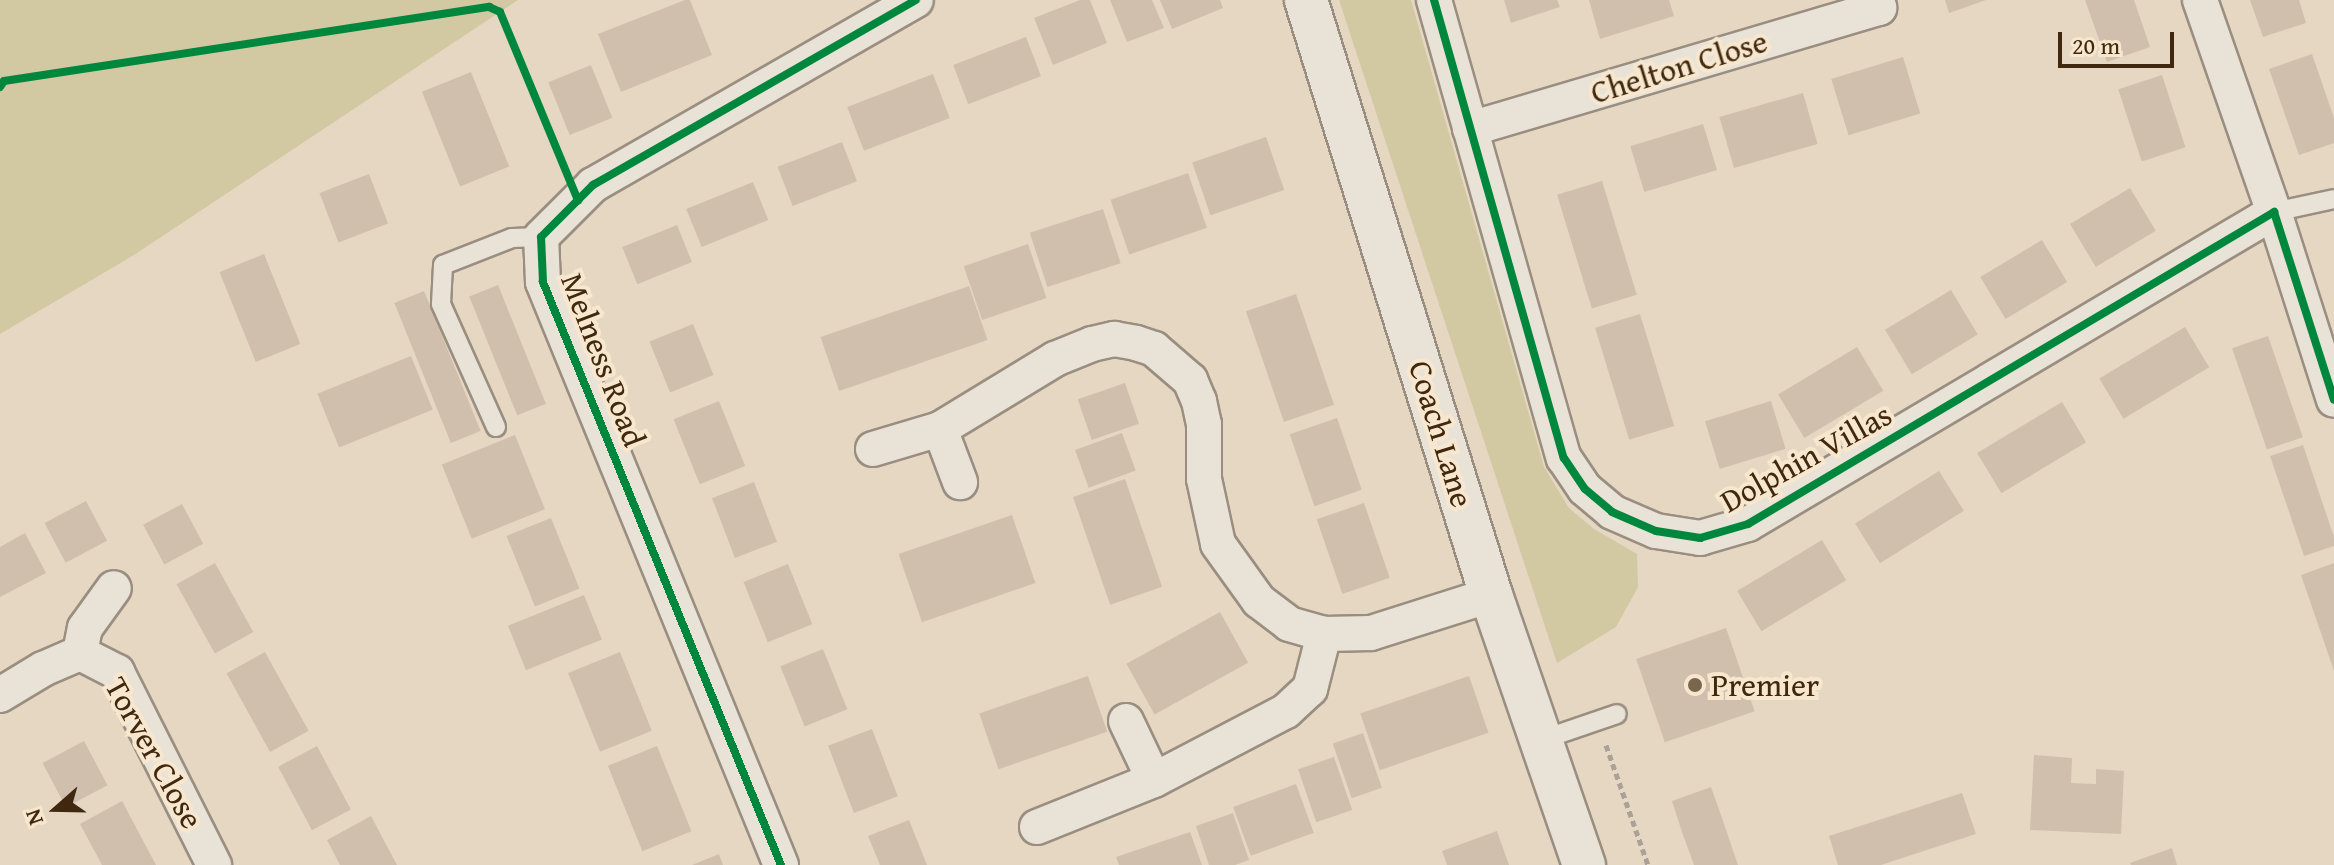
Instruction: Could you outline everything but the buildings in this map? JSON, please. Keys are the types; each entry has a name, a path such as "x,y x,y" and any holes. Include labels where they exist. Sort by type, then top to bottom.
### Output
{"street":[{"name":"Melness Road","path":"781,865 543,282 541,237 593,185 916,0"},
{"name":"Coach Lane","path":"1306,0 1491,595 1584,865"},
{"name":"Dolphin Villas","path":"1434,0 1564,458 1585,489 1612,512 1656,531 1700,538 1748,524 2274,212"},
{"name":"Chelton Close","path":"1470,129 1879,8 1877,0"},
{"path":"2200,0 2274,212 2334,400"},
{"path":"873,449 940,429 1055,359 1114,339 1154,349 1175,363 1190,380 1204,424 1204,479 1218,544 1259,601 1289,624 1324,634 1371,633 1491,595"},
{"path":"940,429 960,482"},
{"name":"Torver Close","path":"80,653 85,628 114,588"},
{"path":"1037,827 1154,780 1300,702 1316,676 1324,634"},
{"name":"Torver Close","path":"0,695 43,669 80,653"},
{"name":"Torver Close","path":"80,653 117,672 214,865"},
{"path":"1126,721 1154,780"}],"lane":[{"path":"2274,212 2334,199"},
{"path":"496,427 441,304 443,265 512,238 541,237"},
{"path":"1541,740 1617,714"}],"path":[{"path":"1598,721 1648,865"}],"shaded area":[{"path":"0,0 518,0 134,255 0,334"},
{"path":"1339,0 1411,0 1544,467 1569,508 1594,529 1637,554 1638,587 1616,627 1557,663"}],"cycle path":[{"path":"781,865 543,282 541,237 593,185 916,0"},
{"path":"1434,0 1564,458 1585,489 1612,512 1656,531 1700,538 1748,524 2274,212 2334,400"},
{"path":"0,87 4,81 489,7 500,12 578,200"}],"place":[{"name":"Premier","path":"1695,685"}]}
